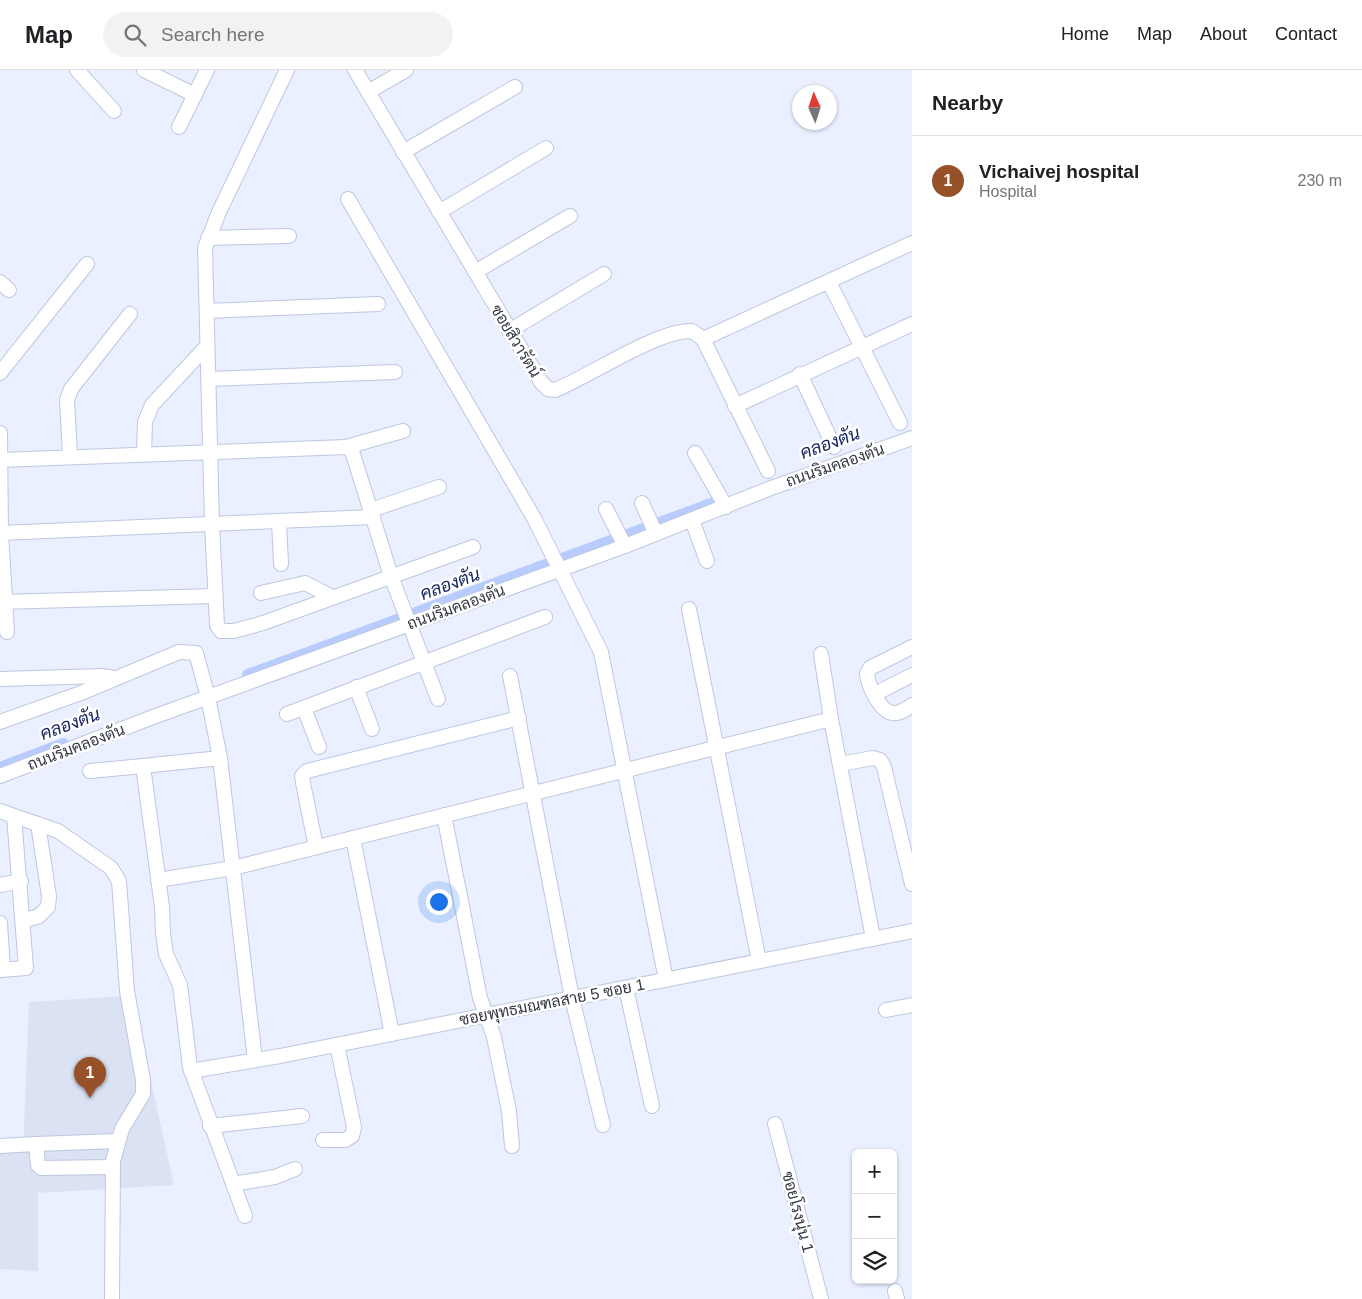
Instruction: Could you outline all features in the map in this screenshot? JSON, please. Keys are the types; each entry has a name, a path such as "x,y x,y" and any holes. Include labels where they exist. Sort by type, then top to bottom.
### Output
{"street":[{"path":"77,70 114,111"},
{"path":"144,70 195,95"},
{"path":"179,127 206,70"},
{"path":"287,70 208,238 204,262 207,311 214,596 217,625 221,631 234,631 263,623 472,547"},
{"name":"ซอยสิวารัตน์","path":"355,70 509,331 541,382 548,389 555,390 675,334 692,332 703,339"},
{"path":"368,92 406,70"},
{"path":"402,152 516,87"},
{"path":"439,212 546,148"},
{"path":"348,199 498,453 534,518 601,652 626,769 666,980"},
{"path":"475,272 570,216"},
{"path":"208,238 290,236"},
{"path":"768,471 703,339 912,244"},
{"path":"0,373 87,264"},
{"path":"509,331 604,274"},
{"path":"829,282 900,423"},
{"path":"207,311 378,304"},
{"path":"70,457 67,400 71,389 130,314"},
{"path":"735,406 800,374 912,324"},
{"path":"144,454 145,422 152,405 207,346"},
{"path":"208,379 395,372"},
{"path":"800,374 834,447"},
{"path":"0,460 346,447 403,431"},
{"path":"0,433 2,602 7,632"},
{"name":"ถนนริมคลองตัน","path":"0,776 555,562 653,527 692,520 723,501 771,488 912,438"},
{"path":"346,447 352,451 391,576 438,699"},
{"path":"695,453 723,501"},
{"path":"1,533 279,522 372,514 439,487"},
{"path":"642,503 653,527"},
{"path":"606,509 622,539"},
{"path":"692,520 707,561"},
{"path":"279,522 281,564"},
{"path":"261,593 305,583 332,597"},
{"path":"2,602 214,596"},
{"path":"690,609 759,961"},
{"path":"287,714 545,617"},
{"path":"912,647 870,668 867,674 874,694 885,710 890,713 898,713 912,706"},
{"path":"0,722 117,679 179,652 188,651 196,653 208,695 220,758 255,1060"},
{"path":"821,654 831,719 873,938"},
{"path":"874,694 912,675"},
{"path":"0,679 102,676 117,679"},
{"path":"510,676 572,998 603,1125"},
{"path":"356,688 372,729"},
{"path":"304,708 319,747"},
{"path":"316,847 302,776 307,771 519,718"},
{"path":"158,880 233,868 716,746 831,719"},
{"path":"90,771 220,758"},
{"path":"840,764 873,758 880,760 884,767 912,884"},
{"path":"143,766 166,954 180,985 186,1046 191,1071 210,1126 246,1216"},
{"path":"0,811 58,831 111,868 118,881 127,991 143,1080 143,1094 118,1141 112,1168 112,1299"},
{"path":"444,815 480,998 494,1037 499,1061 509,1111 512,1146"},
{"path":"0,923 1,970 26,968 21,881 14,816"},
{"path":"23,921 39,916 48,907 49,896 38,824"},
{"path":"353,838 392,1034"},
{"path":"0,885 21,881"},
{"name":"ซอยพุทธมณฑลสาย 5 ซอย 1","path":"191,1071 337,1045 912,931"},
{"path":"626,988 652,1106"},
{"path":"886,1010 912,1006"},
{"path":"323,1140 345,1140 352,1136 354,1127 337,1045"},
{"path":"210,1126 302,1116"},
{"name":"ซอยโรงนุ่น 1","path":"775,1124 820,1299"},
{"path":"0,1146 118,1141"},
{"path":"36,1144 38,1165 41,1168 112,1168"},
{"path":"233,1184 275,1177 296,1169"}],"shaded area":[{"path":"126,996 143,1045 174,1185 38,1193 38,1271 0,1269 0,1153 23,1152 29,1002"}],"waterway":[{"name":"คลองตัน","path":"248,675 722,500"},
{"name":"คลองตัน","path":"0,768 63,744"}],"place":[{"name":"Vichaivej hospital","path":"90,1098"}]}
